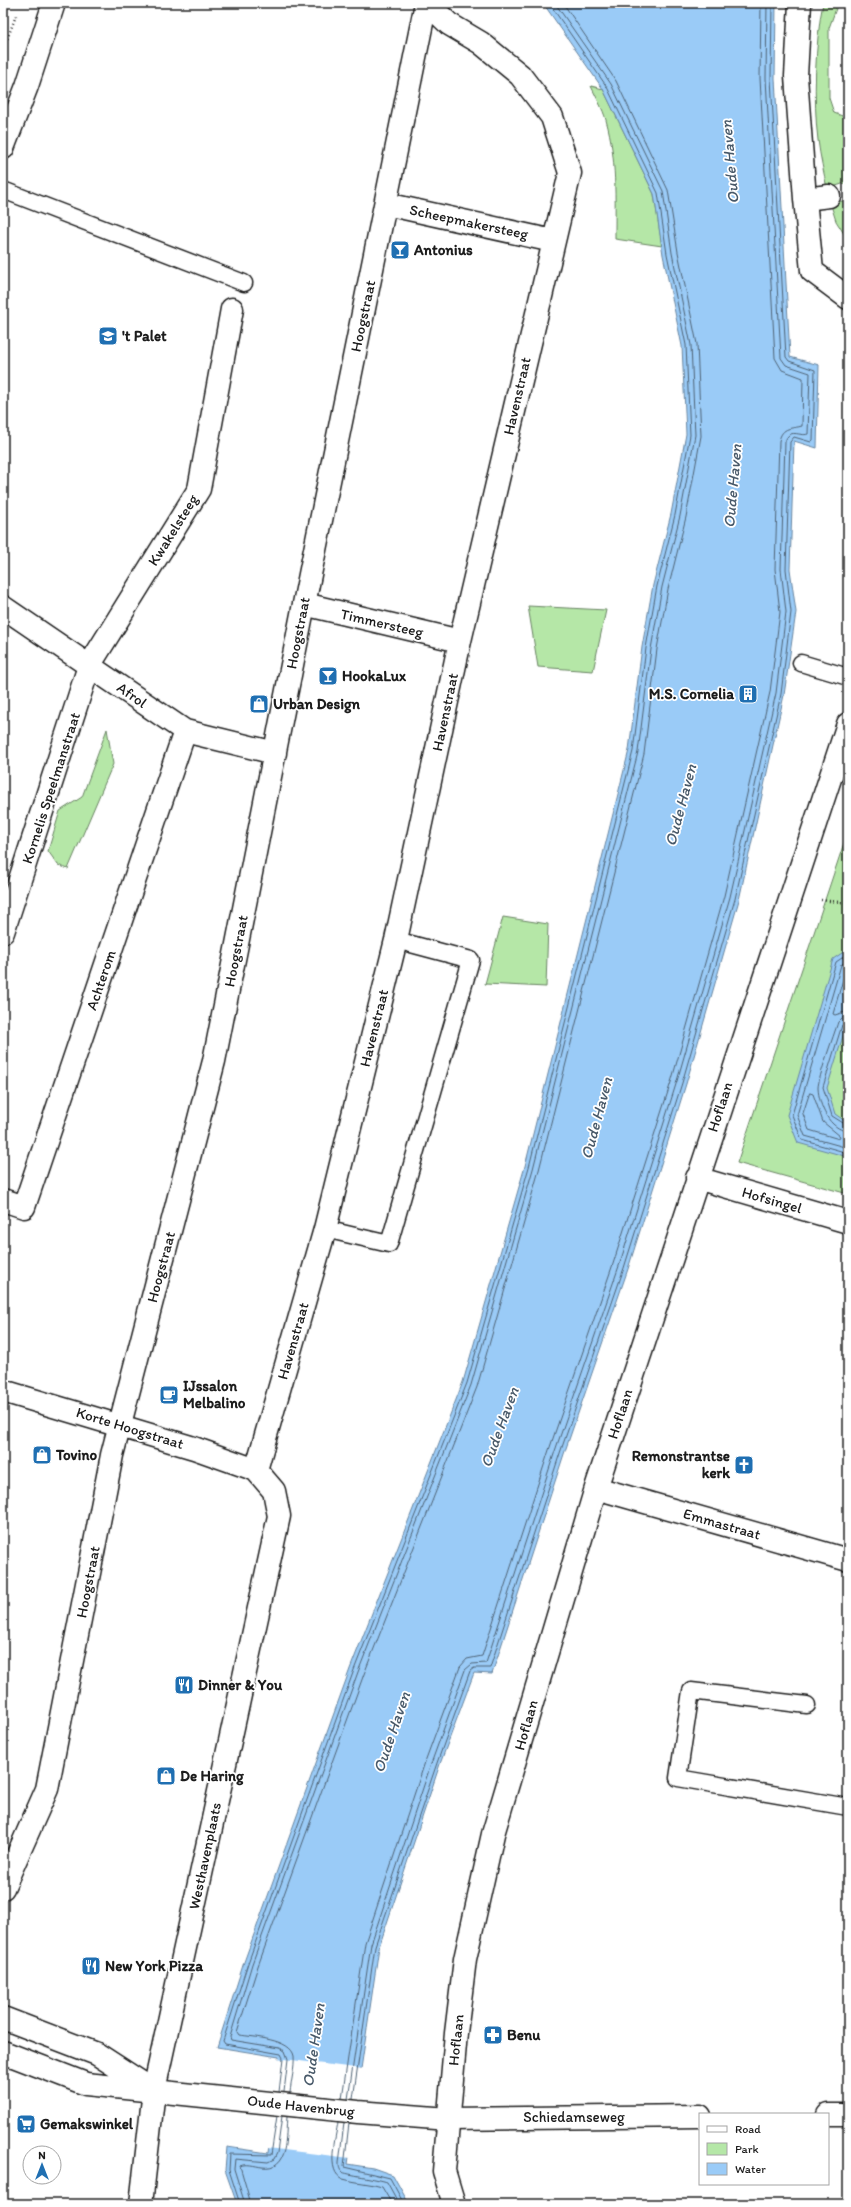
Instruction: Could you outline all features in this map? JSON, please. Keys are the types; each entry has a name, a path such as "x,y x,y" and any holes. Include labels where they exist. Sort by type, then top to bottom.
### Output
{"street":[{"path":"3,148 27,86 54,3"},
{"name":"Hoogstraat","path":"3,1888 47,1789 112,1455 214,1060 304,604 427,3"},
{"name":"Havenstraat","path":"256,1470 325,1229 396,940 460,641 570,173 552,117 520,75 481,42 449,24 427,3"},
{"path":"800,3 796,76 812,271 848,298"},
{"path":"805,199 841,192"},
{"name":"Scheepmakersteeg","path":"386,204 553,241"},
{"name":"Kwakelsteeg","path":"90,666 199,489 232,309"},
{"name":"Timmersteeg","path":"304,604 460,641"},
{"name":"Afrol","path":"3,607 185,732 275,753"},
{"name":"Kornelis Speelmanstraat","path":"3,932 90,666"},
{"name":"Hoflaan","path":"454,2204 444,2171 448,2119 465,1959 493,1834 596,1488 848,724"},
{"name":"Achterom","path":"3,1200 24,1207 185,732"},
{"name":"Hofsingel","path":"697,1178 848,1222"},
{"name":"Korte Hoogstraat","path":"3,1391 194,1448 256,1470"},
{"name":"Westhavenplaats","path":"142,2204 154,2090 279,1516 274,1491 256,1470"},
{"name":"Emmastraat","path":"596,1488 848,1560"},
{"path":"3,2018 97,2054 154,2090"},
{"name":"Oude Havenbrug","path":"3,2052 86,2084 358,2112 448,2119"},
{"path":"829,2115 848,2115"},
{"name":"Schiedamseweg","path":"448,2119 699,2116"}],"lane":[{"path":"3,190 244,283"},
{"path":"801,663 848,677"},
{"path":"325,1229 388,1244 471,960 396,940"},
{"path":"806,1705 691,1691 678,1778 848,1807"}],"path":[{"path":"3,50 18,10"}],"green space":[{"path":"823,3 838,3 829,28 829,98 834,113 848,118 848,182 827,189 816,125 815,90 818,35"},
{"path":"591,86 603,89 654,194 662,246 615,239 615,179 610,134 605,116"},
{"path":"848,201 848,240 836,221 830,202"},
{"path":"528,606 606,610 593,671 538,667"},
{"path":"107,729 113,764 68,869 58,865 48,851 60,811 82,797"},
{"path":"848,831 848,1194 737,1163"},
{"path":"503,917 548,924 546,987 485,984"}],"water":[{"name":"Oude Haven","path":"543,3 776,3 775,78 790,357 819,365 817,448 794,441 790,569 796,612 784,695 739,900 686,1084 628,1269 564,1454 492,1674 474,1673 440,1764 379,1947 347,2164 373,2168 393,2175 409,2204 237,2204 225,2170 227,2147 268,2153 279,2057 217,2047 244,1962 350,1669 463,1382 525,1166 629,750 642,647 653,585 671,514 686,434 682,346 663,255 654,194 603,89"},
{"path":"848,949 848,1020 827,1088 835,1114 848,1123 848,1157 798,1143 787,1115 833,959"}],"pier":[{"path":"276,2058 363,2069 350,2158 267,2148"}],"place":[{"name":"Antonius","path":"400,250"},
{"name":"'t Palet","path":"108,336"},
{"name":"HookaLux","path":"328,676"},
{"name":"M.S. Cornelia","path":"748,694"},
{"name":"Urban Design","path":"259,704"},
{"name":"IJssalon Melbalino","path":"169,1395"},
{"name":"Tovino","path":"42,1455"},
{"name":"Remonstrantse kerk","path":"744,1465"},
{"name":"Dinner & You","path":"184,1685"},
{"name":"De Haring","path":"166,1776"},
{"name":"New York Pizza","path":"91,1966"},
{"name":"Benu","path":"493,2035"},
{"name":"Gemakswinkel","path":"26,2124"}]}
